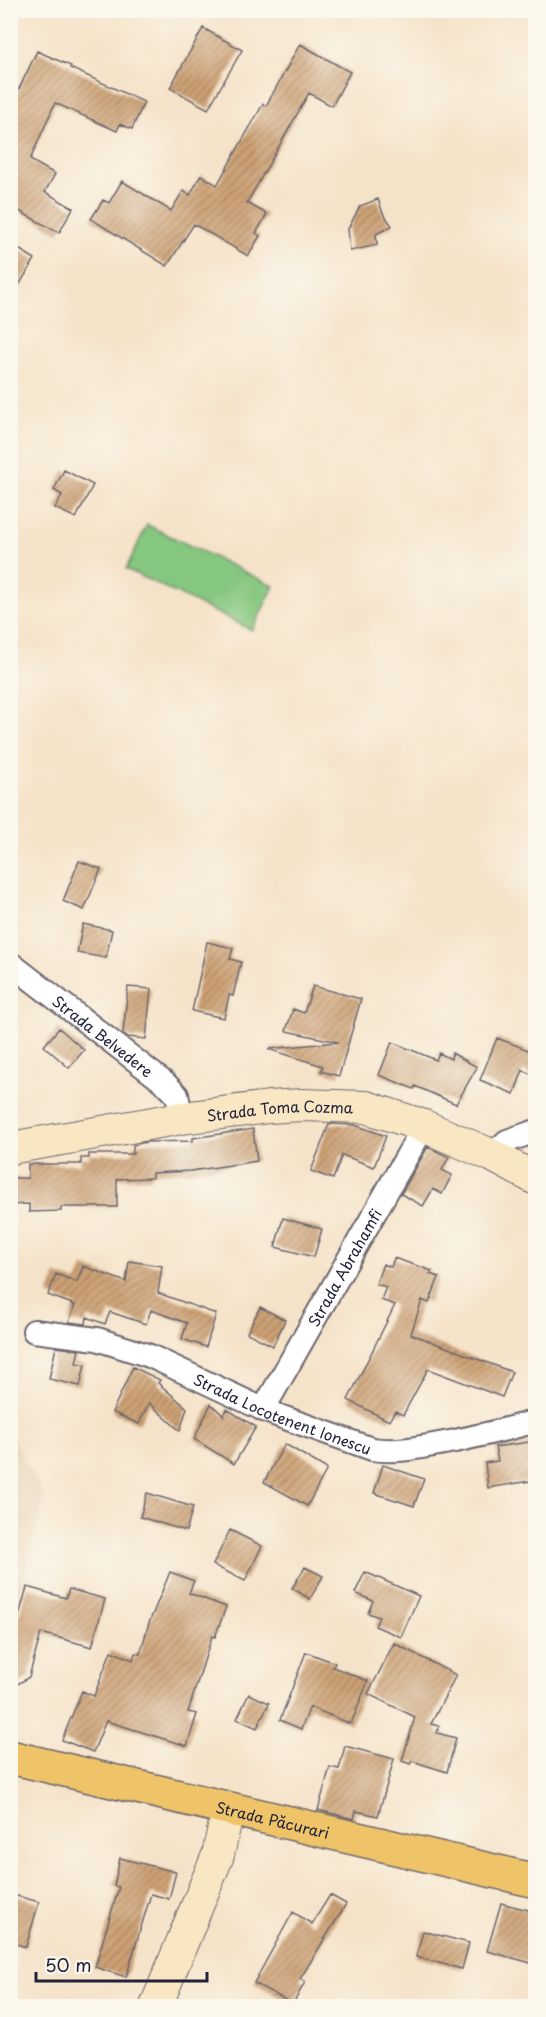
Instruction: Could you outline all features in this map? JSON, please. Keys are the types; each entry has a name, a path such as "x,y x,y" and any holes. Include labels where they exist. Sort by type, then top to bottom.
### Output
{"main road":[{"name":"Strada Păcurari","path":"10,1757 226,1820 536,1902"},
{"name":"Strada Păcurari","path":"10,1778 536,1881"}],"street":[{"name":"Strada Belvedere","path":"10,963 166,1084 177,1095 182,1118"},
{"name":"Strada Toma Cozma","path":"10,1148 182,1118 269,1107 330,1105 366,1107 424,1126 491,1155 536,1179"},
{"name":"Strada Abrahamfi","path":"264,1410 424,1126"},
{"path":"491,1155 507,1141 536,1131"},
{"name":"Strada Locotenent Ionescu","path":"34,1330 97,1339 150,1356 264,1410 355,1444 386,1451 435,1445 536,1421"},
{"path":"156,2007 218,1855 226,1820"}],"shaded area":[{"path":"11,1440 14,1441 45,1497 11,1626"}],"green space":[{"path":"147,525 274,586 252,630 126,569"}],"building":[{"path":"203,28 242,50 208,109 170,88"},
{"path":"300,44 350,72 332,106 309,93 247,203 267,214 256,233 260,236 248,256 194,224 167,266 91,219 103,200 109,203 122,181 171,211 183,191 190,195 201,175 217,185 263,104 266,106"},
{"path":"37,51 144,102 132,129 120,124 117,131 55,103 30,160 55,174 45,192 73,208 59,233 10,206 10,108"},
{"path":"378,199 383,213 392,226 376,234 377,245 350,251 348,229 360,206"},
{"path":"17,248 35,259 10,300 10,258"},
{"path":"64,470 93,485 76,518 55,508 62,495 54,490"},
{"path":"79,861 101,869 84,910 63,901"},
{"path":"83,924 112,930 106,958 77,953"},
{"path":"207,942 233,948 230,959 241,962 233,996 229,995 224,1018 192,1011"},
{"path":"313,986 361,999 339,1076 321,1071 323,1066 268,1049 338,1042 286,1031 293,1009 304,1013"},
{"path":"128,987 151,989 146,1039 128,1037 123,1033"},
{"path":"59,1028 84,1050 69,1068 44,1046"},
{"path":"497,1038 536,1053 536,1077 523,1070 514,1094 480,1080"},
{"path":"392,1042 436,1060 439,1053 451,1059 452,1053 477,1067 456,1104 415,1086 414,1089 379,1075"},
{"path":"329,1124 355,1125 386,1136 374,1167 342,1155 333,1179 311,1171"},
{"path":"253,1129 257,1161 191,1171 152,1173 152,1178 117,1179 117,1207 61,1207 61,1211 29,1212 29,1204 10,1205 10,1178 28,1178 28,1164 81,1164 81,1158 89,1158 89,1154 133,1154 133,1145 147,1142 193,1141 193,1138"},
{"path":"428,1147 449,1157 442,1170 452,1175 442,1194 433,1189 423,1206 401,1194"},
{"path":"283,1218 322,1229 314,1257 275,1247"},
{"path":"394,1258 432,1271 430,1274 439,1277 429,1303 422,1300 411,1334 512,1372 502,1397 428,1369 403,1415 395,1411 389,1421 348,1400 395,1305 381,1300 386,1287 376,1284 383,1264 391,1267"},
{"path":"129,1261 162,1266 158,1293 216,1314 206,1347 182,1339 187,1323 151,1310 146,1324 110,1312 105,1324 87,1317 86,1324 69,1322 75,1305 48,1295 56,1274 77,1282 83,1266 126,1282"},
{"path":"260,1307 285,1320 273,1346 247,1333"},
{"path":"56,1347 79,1350 76,1363 85,1365 80,1386 49,1379"},
{"path":"133,1367 160,1380 158,1383 187,1408 180,1431 149,1403 139,1424 112,1412"},
{"path":"211,1404 224,1416 227,1409 256,1427 234,1464 194,1439"},
{"path":"536,1441 536,1480 488,1488 485,1463 498,1461 495,1447"},
{"path":"285,1444 327,1469 307,1506 264,1482"},
{"path":"383,1465 424,1479 414,1506 374,1493"},
{"path":"147,1493 193,1507 186,1531 140,1517"},
{"path":"230,1530 262,1546 245,1581 213,1565"},
{"path":"305,1567 323,1576 310,1599 292,1588"},
{"path":"170,1572 194,1581 189,1593 226,1607 215,1637 212,1636 188,1712 197,1714 187,1746 106,1721 93,1752 62,1740 82,1691 94,1696 111,1651 133,1660 135,1653 140,1654 149,1623"},
{"path":"365,1572 419,1596 401,1637 375,1626 379,1617 368,1613 373,1601 355,1593"},
{"path":"27,1587 66,1598 69,1589 105,1599 92,1647 41,1633 29,1677 10,1689 10,1647"},
{"path":"394,1643 456,1675 431,1724 439,1726 437,1733 456,1738 447,1772 412,1761 410,1764 402,1761 415,1717 368,1694"},
{"path":"306,1652 335,1663 333,1667 368,1681 351,1724 310,1707 301,1729 280,1720"},
{"path":"249,1694 269,1703 257,1728 237,1719"},
{"path":"345,1746 394,1759 378,1816 356,1811 354,1819 318,1810 330,1767 339,1769"},
{"path":"120,1858 176,1872 169,1899 151,1894 126,1977 95,1967 119,1887 114,1886"},
{"path":"10,1894 39,1902 26,1947 10,1942"},
{"path":"330,1895 346,1904 300,1979 305,1982 293,2004 254,1983 293,1912 312,1924"},
{"path":"501,1903 536,1912 536,1949 531,1963 487,1951"},
{"path":"423,1931 469,1943 462,1969 416,1957"}]}
